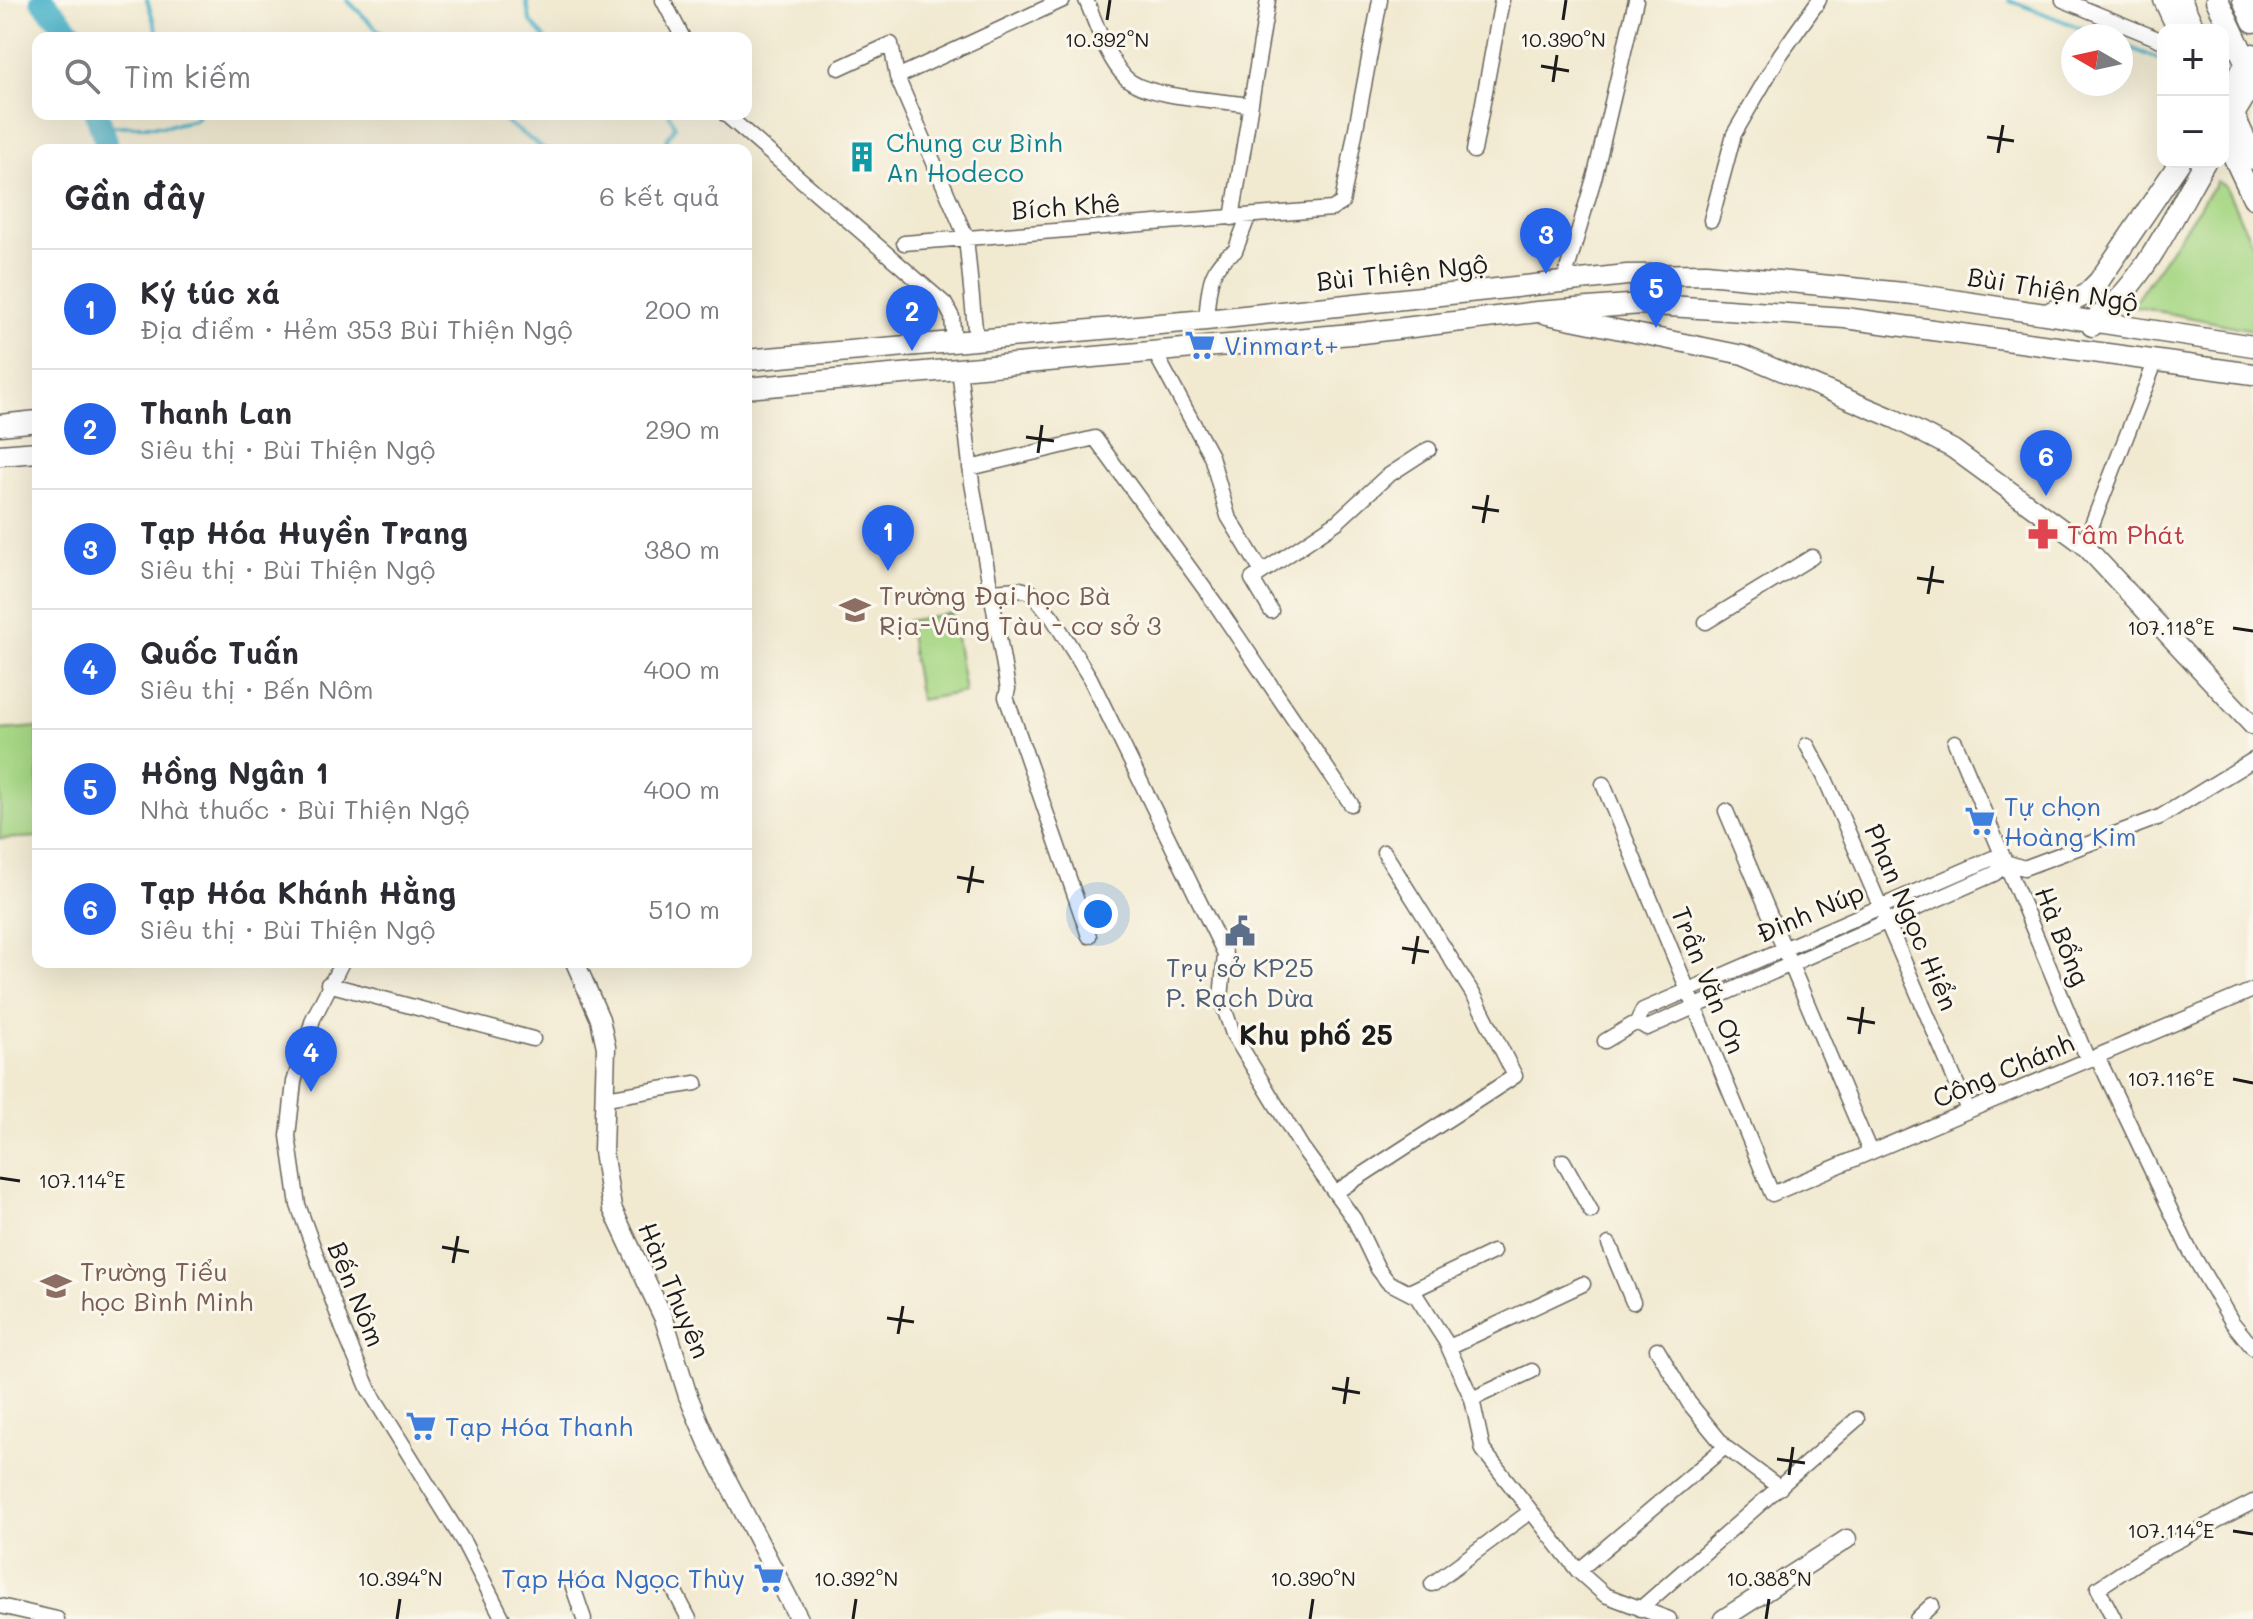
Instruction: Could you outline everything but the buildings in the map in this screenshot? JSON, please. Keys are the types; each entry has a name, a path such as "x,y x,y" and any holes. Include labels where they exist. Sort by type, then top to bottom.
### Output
{"main road":[{"path":"2164,0 2175,24"},
{"path":"2180,0 2191,24"},
{"path":"2217,0 2252,69 2229,106"},
{"path":"2243,0 2253,22"},
{"path":"2229,119 2253,158"},
{"path":"2229,124 2253,198"},
{"path":"2045,343 2049,313 2085,295 2099,281 2176,168"},
{"path":"2089,350 2093,320 2112,307 2134,280 2201,168"},
{"name":"Bùi Thiện Ngộ","path":"752,359 1206,320 1564,280 1706,274 1914,294 2253,346"},
{"name":"Bùi Thiện Ngộ","path":"752,387 1362,333 1537,312 1641,304 1845,318 2045,343 2253,374"},
{"path":"970,367 976,339"},
{"path":"0,425 32,422"},
{"path":"0,455 32,452"}],"street":[{"path":"663,0 680,32"},
{"path":"897,77 1063,0"},
{"path":"1086,0 1115,64 1128,80 1144,89 1250,105"},
{"path":"1232,218 1268,0"},
{"name":"Bích Khê","path":"904,243 1332,209 1342,203 1380,0"},
{"path":"1474,151 1502,0"},
{"path":"1564,280 1595,175 1636,0"},
{"path":"1711,220 1734,134 1780,55 1819,0"},
{"path":"2063,0 2157,39"},
{"path":"839,68 891,44 897,77 966,237 976,339"},
{"path":"732,120 945,304 952,317 954,342"},
{"path":"1206,320 1211,275 1225,257 1235,251 1248,217"},
{"name":"Bùi Thiện Ngộ","path":"1537,312 1717,347 1778,367 1953,449 2084,545 2253,725"},
{"path":"1154,351 1211,456 1221,501 1228,516 1262,572"},
{"path":"2084,545 2156,360"},
{"path":"970,367 970,468 1011,717 1089,936"},
{"path":"970,468 1095,438 1217,606 1351,804"},
{"path":"1271,611 1252,579 1337,522 1386,477 1429,449"},
{"path":"1706,622 1812,557"},
{"path":"990,591 1020,589 1031,592 1082,663 1225,954 1221,999 1233,1034 1301,1146 1336,1192 1383,1275 1395,1287 1409,1292 1423,1306 1449,1347 1472,1399 1483,1450 1578,1571 1605,1595 1669,1619"},
{"name":"Hà Bổng","path":"1955,742 2093,1058 2188,1247 2232,1322 2253,1348"},
{"name":"Phan Ngọc Hiển","path":"1807,745 1889,922 1968,1110"},
{"name":"Đinh Núp","path":"1605,1041 1637,1022 1643,1010 1882,909 1993,858 2024,868 2176,811 2220,777 2253,760"},
{"name":"Trần Văn Ơn","path":"1603,784 1772,1194"},
{"path":"1726,811 1870,1152"},
{"path":"1336,1192 1515,1076 1476,999 1384,852"},
{"name":"Đinh Núp","path":"1637,1022 1647,1028 1889,922 1994,874 2008,863"},
{"name":"Bến Nôm","path":"338,968 313,1019 290,1107 290,1171 298,1205 343,1329 369,1390 464,1543 503,1619"},
{"name":"Hàn Thuyên","path":"578,968 600,1019 606,1047 603,1151 612,1208 664,1319 688,1396 708,1443 799,1619"},
{"path":"328,984 533,1039"},
{"name":"Công Chánh","path":"1772,1194 2253,990"},
{"path":"606,1098 696,1083"},
{"path":"1563,1161 1591,1211"},
{"path":"1609,1244 1633,1302"},
{"path":"1409,1292 1493,1252"},
{"path":"1449,1347 1583,1284"},
{"path":"1657,1349 1689,1403 1725,1447 1780,1488"},
{"path":"1472,1399 1532,1371"},
{"path":"1640,1609 1857,1419"},
{"path":"1578,1571 1725,1447"},
{"path":"2114,1619 2098,1588 2144,1558 2253,1502"},
{"path":"1432,1584 1531,1511"},
{"path":"1723,1619 1847,1539"},
{"path":"572,1584 584,1619"},
{"path":"673,1588 689,1619"},
{"path":"1917,1619 1932,1605"},
{"path":"0,1606 57,1619"}],"green space":[{"path":"2217,181 2226,187 2253,246 2253,330 2132,306"},
{"path":"952,613 965,692 920,700 907,621"},
{"path":"32,727 32,837 0,839 0,730"}],"waterway":[{"path":"42,0 71,32"},
{"path":"147,0 157,32"},
{"path":"347,0 380,32"},
{"path":"526,0 530,20 540,32"},
{"path":"2009,0 2070,24"},
{"path":"2133,49 2157,59"},
{"path":"99,120 105,144"},
{"path":"99,126 166,126 195,120"},
{"path":"503,120 537,144"},
{"path":"664,144 675,126 672,120"}],"place":[{"name":"Chung cư Bình An Hodeco","path":"862,157"},
{"name":"Tạp Hóa Huyền Trang","path":"1546,274"},
{"name":"Hồng Ngân 1","path":"1656,328"},
{"name":"Vinmart+","path":"1200,345"},
{"name":"Thanh Lan","path":"912,351"},
{"name":"Tạp Hóa Khánh Hằng","path":"2046,496"},
{"name":"Tâm Phát","path":"2043,534"},
{"name":"Ký túc xá","path":"888,571"},
{"name":"Trường Đại học Bà Rịa-Vũng Tàu - cơ sở 3","path":"855,610"},
{"name":"Tự chọn Hoàng Kim","path":"1980,821"},
{"name":"Trụ sở KP25 P. Rạch Dừa","path":"1240,931"},
{"name":"Quốc Tuấn","path":"311,1092"},
{"name":"Trường Tiểu học Bình Minh","path":"56,1286"},
{"name":"Tạp Hóa Thanh","path":"421,1426"},
{"name":"Tạp Hóa Ngọc Thùy","path":"769,1578"}],"district":[{"name":"Khu phố 25","path":"1316,1034"}]}
